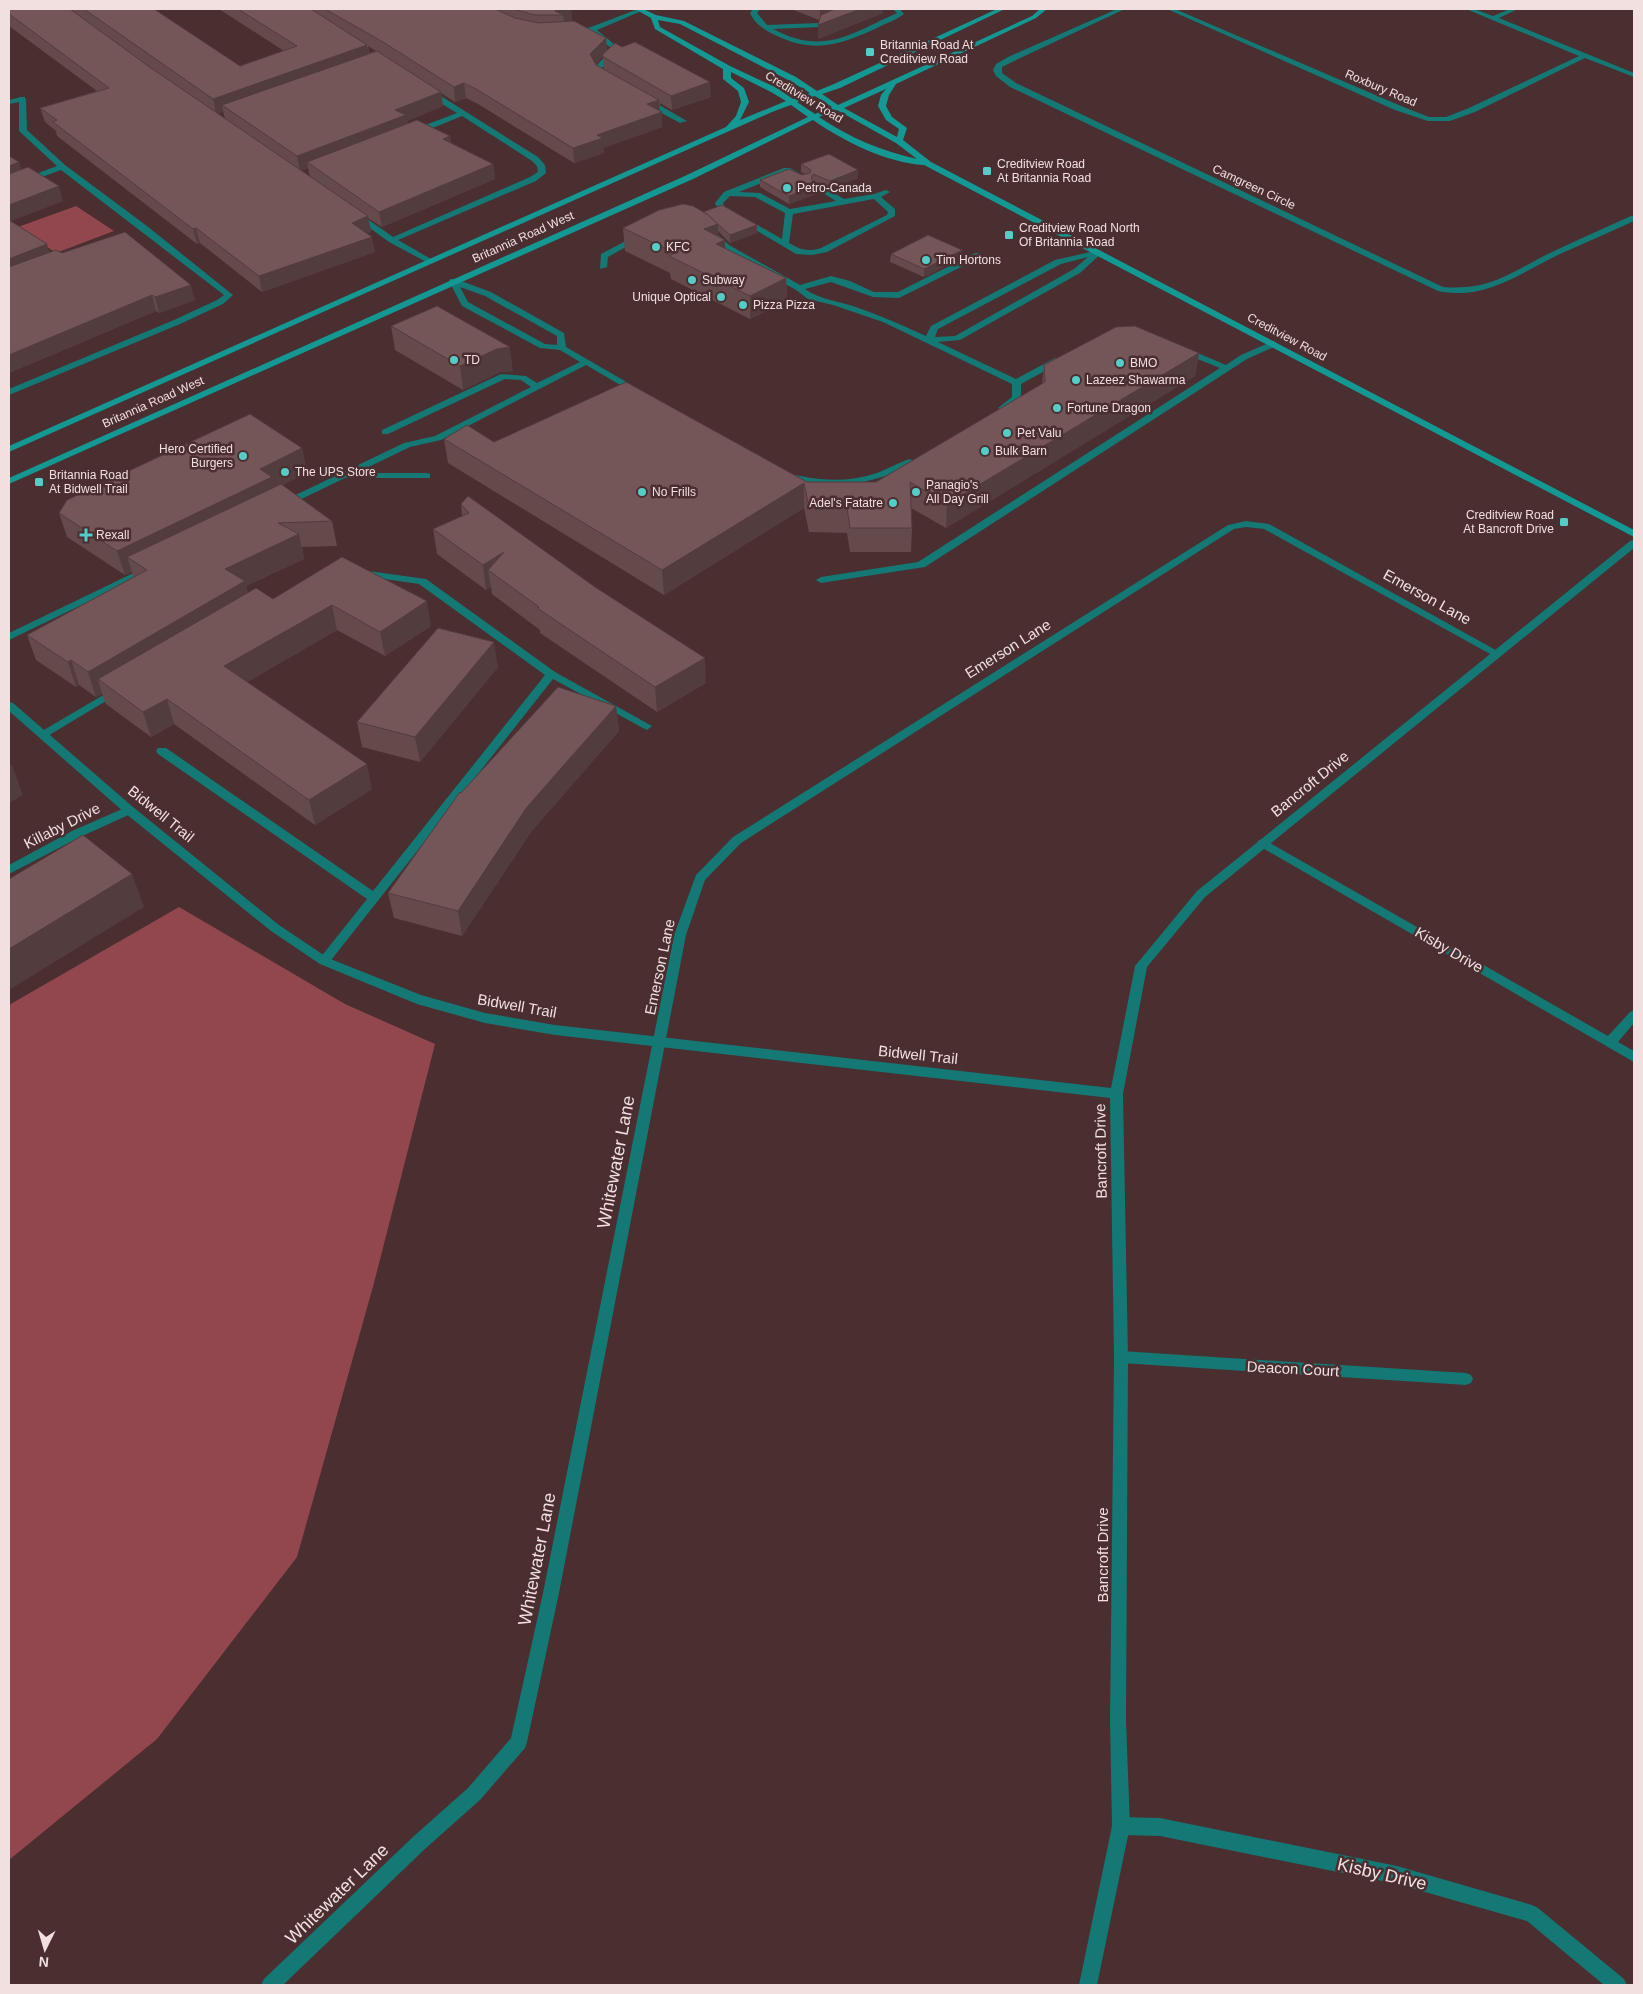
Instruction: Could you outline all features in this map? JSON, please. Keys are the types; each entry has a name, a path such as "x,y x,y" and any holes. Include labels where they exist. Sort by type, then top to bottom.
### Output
{"main road":[{"name":"Creditview Road","path":"639,9 654,17 682,22 793,79 838,108 900,142 928,164 1634,534"},
{"name":"Britannia Road West","path":"9,448 724,131 792,102 837,86 1002,9"},
{"name":"Britannia Road West","path":"9,481 690,176 794,125 895,83 1034,17 1044,9"},
{"name":"Creditview Road","path":"654,17 657,28 726,68 774,90 834,130 882,153 928,164"},
{"path":"724,131 739,117 745,102 741,90 726,79 726,68"},
{"path":"895,83 885,95 882,106 888,118 903,128 900,142"}],"street":[{"path":"564,33 592,29 639,9"},
{"path":"757,9 753,13 756,20 766,27 788,40 814,46 835,44 901,10"},
{"path":"766,27 820,25 861,9"},
{"name":"Camgreen Circle","path":"1122,9 1011,59 999,66 997,70 999,74 1013,85 1441,289 1476,291 1502,283 1555,254 1634,218"},
{"name":"Roxbury Road","path":"1170,9 1398,108 1428,119 1447,119 1472,110 1584,56"},
{"path":"1470,9 1634,75"},
{"path":"1494,18 1515,9"},
{"path":"592,29 616,49 614,54 602,62 597,69 602,76 610,81"},
{"path":"392,240 534,180 542,173 541,165 535,159 421,87"},
{"path":"642,99 683,121"},
{"path":"9,102 22,100 23,132 62,167 140,229 229,295 220,302 177,322 9,392"},
{"path":"408,135 461,114"},
{"path":"9,187 62,167"},
{"path":"806,178 787,170 726,194 719,203 721,207 799,252 812,253 824,250 891,216 892,211 876,196"},
{"path":"816,185 844,202"},
{"path":"726,194 757,195 789,212 876,196 886,192"},
{"path":"345,207 392,240 428,262"},
{"path":"785,243 791,221 789,212"},
{"path":"705,230 719,239 726,247 799,288 811,297 836,303 886,320 1016,383"},
{"path":"604,267 604,256 650,232"},
{"path":"929,340 957,338 1077,271 1099,252"},
{"path":"929,340 934,328 1050,266 1058,262 1099,252"},
{"path":"799,288 831,279 847,283 873,294 899,295 978,255"},
{"path":"453,281 465,304 543,346 562,348 647,397"},
{"path":"453,281 488,294 561,335 562,348"},
{"path":"821,580 921,565 1244,357 1273,344"},
{"path":"1177,348 1227,368"},
{"path":"1016,383 1068,354"},
{"path":"272,510 408,446 438,438 586,362"},
{"path":"385,432 504,376 523,378 537,387"},
{"path":"997,412 1014,402 1017,397 1016,383"},
{"path":"618,394 632,388"},
{"path":"775,472 796,479 817,482 866,480 886,475 922,455"},
{"path":"344,476 427,476"},
{"name":"Emerson Lane","path":"660,1042 680,934 700,878 736,840 1231,527 1246,524 1266,526 1289,536 1496,653"},
{"name":"Bancroft Drive","path":"1088,1985 1121,1826 1118,1721 1121,1357 1116,1094 1141,966 1201,894 1634,543"},
{"path":"9,637 156,565"},
{"path":"354,572 422,581 551,674 647,726"},
{"path":"324,961 551,674"},
{"path":"42,734 128,684"},
{"name":"Bidwell Trail","path":"9,705 129,810 275,928 324,961 417,999 485,1018 554,1030 1116,1094"},
{"path":"162,751 374,898"},
{"name":"Killaby Drive","path":"9,870 76,834 129,810"},
{"name":"Kisby Drive","path":"1263,842 1634,1057"},
{"path":"1610,1043 1634,1015"},
{"name":"Whitewater Lane","path":"270,1985 420,1842 474,1794 519,1742 551,1593 660,1042"},
{"name":"Deacon Court","path":"1121,1357 1466,1379"},
{"name":"Kisby Drive","path":"1121,1826 1160,1827 1397,1875 1532,1914 1618,1985"}],"shaded area":[{"path":"76,206 114,231 56,253 18,227"},
{"path":"179,907 345,1004 435,1044 374,1283 297,1557 157,1739 9,1860 9,1005"}],"building":[{"path":"9,9 70,9 151,68 368,216 352,223 372,237 259,276 196,228 193,229 53,122 57,120 40,108 109,88 9,14"},
{"path":"84,9 154,9 240,66 297,46 238,9 311,9 367,45 213,99"},
{"path":"325,9 495,9 515,18 539,23 574,21 606,38 590,54 596,65 659,100 647,104 662,112 597,135 603,138 573,148 476,89 464,83 454,87 383,42"},
{"path":"513,9 561,9 555,11 563,15 535,15"},
{"path":"835,9 860,9 818,25 821,15"},
{"path":"635,42 710,82 671,96 602,55 615,43 622,47"},
{"path":"377,51 441,92 395,110 406,115 297,156 222,105"},
{"path":"417,120 450,136 443,139 493,164 379,212 307,162"},
{"path":"829,154 858,170 830,181 813,174 811,179 819,185 789,196 760,180 789,169 802,175 810,173 811,170 801,164"},
{"path":"9,156 19,162 9,166"},
{"path":"28,167 59,186 9,205 9,174"},
{"path":"683,204 693,206 707,214 718,224 704,229 725,240 716,244 786,278 750,296 669,256 675,253 623,228 659,210"},
{"path":"722,205 757,225 730,235 703,212"},
{"path":"9,220 47,244 9,259"},
{"path":"125,232 191,285 155,297 152,295 9,355 9,267 56,250 62,253"},
{"path":"928,235 962,250 924,269 891,254"},
{"path":"437,306 510,347 497,349 460,366 391,326"},
{"path":"1135,326 1199,353 947,504 910,482 912,528 850,528 847,508 809,507 804,483 662,570 444,439 467,425 494,442 626,382 807,482 876,482 1045,382 1044,365 1116,327"},
{"path":"250,414 302,448 260,469 272,477 117,551 59,513 67,500"},
{"path":"281,484 332,521 278,523 299,534 225,569 245,581 88,672 71,660 68,662 27,635 147,570 127,557"},
{"path":"468,496 595,587 705,658 655,687 537,608 539,607 488,570 504,552 483,565 433,529 469,513 461,504"},
{"path":"342,557 427,601 380,632 332,605 224,666 367,764 309,800 167,699 143,712 98,679 256,588 273,599"},
{"path":"438,628 494,642 415,737 357,722"},
{"path":"558,687 616,706 527,807 458,911 388,893 460,792"},
{"path":"83,835 132,874 9,949 9,879"}],"place":[{"name":"Britannia Road At Creditview Road","path":"870,52"},
{"name":"Creditview Road At Britannia Road","path":"987,171"},
{"name":"Petro-Canada","path":"787,188"},
{"name":"Creditview Road North Of Britannia Road","path":"1009,235"},
{"name":"KFC","path":"656,247"},
{"name":"Tim Hortons","path":"926,260"},
{"name":"Subway","path":"692,280"},
{"name":"Unique Optical","path":"721,297"},
{"name":"Pizza Pizza","path":"743,305"},
{"name":"TD","path":"454,360"},
{"name":"BMO","path":"1120,363"},
{"name":"Lazeez Shawarma","path":"1076,380"},
{"name":"Fortune Dragon","path":"1057,408"},
{"name":"Pet Valu","path":"1007,433"},
{"name":"Bulk Barn","path":"985,451"},
{"name":"Hero Certified Burgers","path":"243,456"},
{"name":"The UPS Store","path":"285,472"},
{"name":"Britannia Road At Bidwell Trail","path":"39,482"},
{"name":"No Frills","path":"642,492"},
{"name":"Panagio's All Day Grill","path":"916,492"},
{"name":"Adel's Fatatre","path":"893,503"},
{"name":"Creditview Road At Bancroft Drive","path":"1564,522"},
{"name":"Rexall","path":"86,535"}]}
